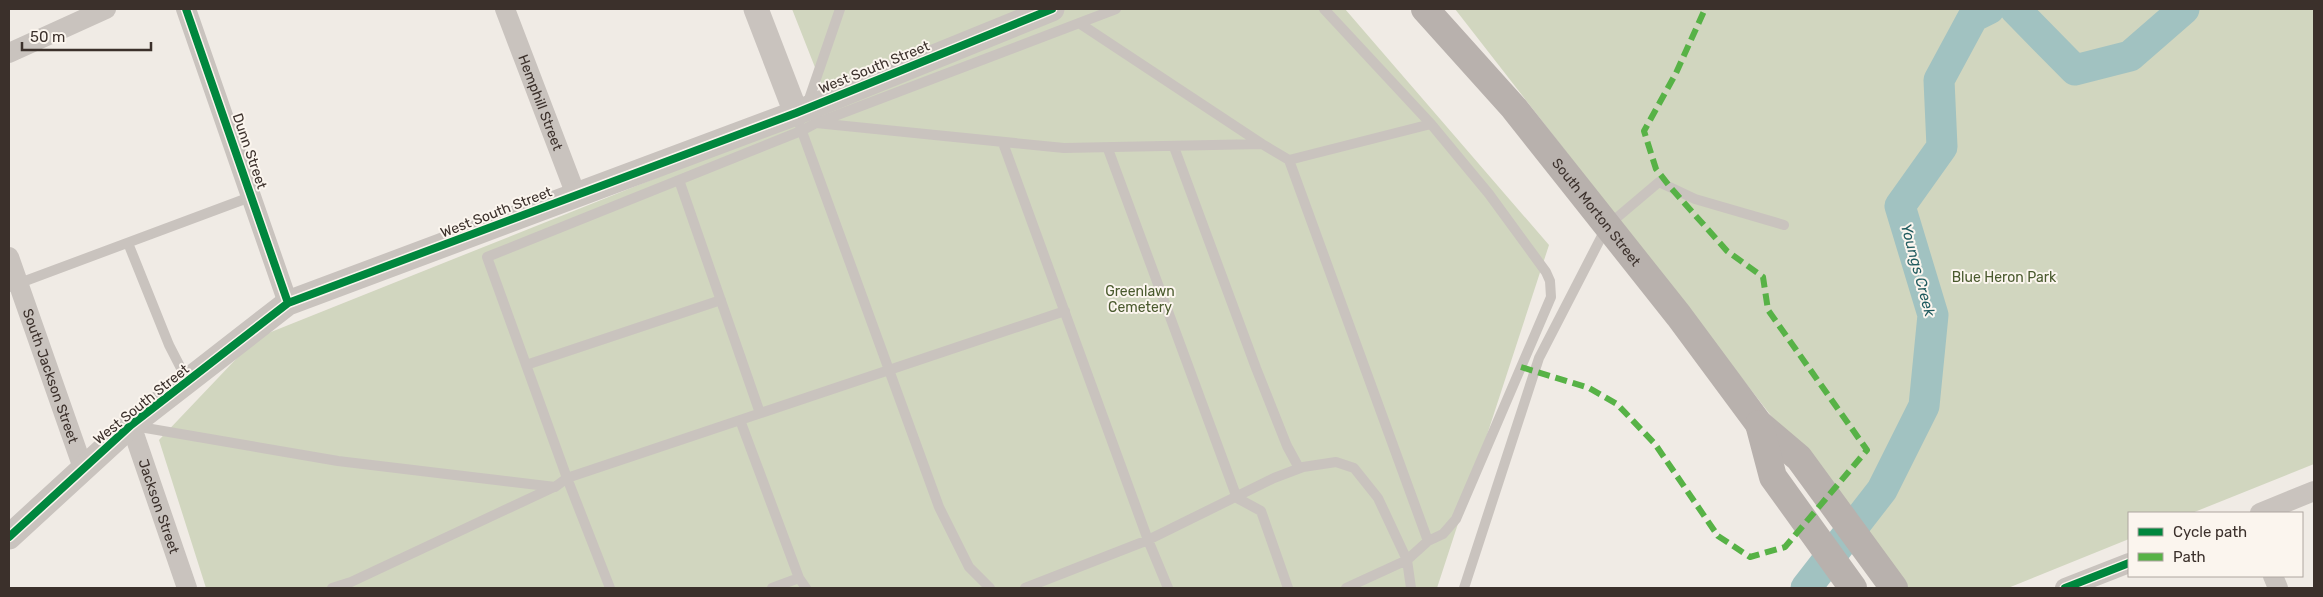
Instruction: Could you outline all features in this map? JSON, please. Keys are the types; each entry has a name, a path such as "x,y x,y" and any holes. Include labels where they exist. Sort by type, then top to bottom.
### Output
{"main road":[{"name":"South Morton Street","path":"1425,9 1514,108 1679,316 1759,424 1799,458 1893,587"},
{"name":"South Morton Street","path":"1759,424 1773,477 1853,588"}],"street":[{"path":"9,53 106,9"},
{"name":"Dunn Street","path":"186,9 253,196 288,303"},
{"name":"Hemphill Street","path":"505,9 576,195"},
{"path":"756,9 805,119"},
{"name":"West South Street","path":"9,537 131,425 288,303 576,195 805,119 1052,9"},
{"name":"South Jackson Street","path":"9,257 14,285 83,468"},
{"name":"Jackson Street","path":"131,425 187,588"},
{"path":"2262,512 2314,491"},
{"path":"2065,588 2085,584 2128,563"}],"lane":[{"path":"840,9 805,119 889,369 939,507 969,567 990,588"},
{"path":"610,588 567,478 487,257 679,180 805,119 1116,9"},
{"path":"1324,9 1431,124 1489,194 1546,272 1551,289 1551,297 1456,519 1443,534 1428,541 1407,560 1346,588"},
{"path":"1078,23 1289,160 1428,541"},
{"path":"805,119 1003,143 1064,148 1262,144"},
{"path":"1289,160 1431,124"},
{"path":"1003,143 1148,540 1168,588"},
{"path":"1174,147 1256,368 1287,446 1299,468"},
{"path":"1108,148 1237,498 1261,511 1288,588"},
{"path":"679,180 760,413"},
{"path":"1464,588 1539,358 1607,226 1659,182 1695,199 1784,225"},
{"path":"14,285 253,196"},
{"path":"128,243 169,345 188,381"},
{"path":"526,365 721,300"},
{"path":"332,588 351,582 555,486 567,478 1065,311"},
{"path":"740,420 799,578 806,588"},
{"path":"131,425 338,461 555,486"},
{"path":"1025,588 1148,540 1299,468 1336,462 1354,468 1378,498 1407,560 1411,588"},
{"path":"772,588 799,578"}],"green space":[{"name":"Greenlawn Cemetery","path":"792,9 1345,9 1549,245 1437,588 206,588 159,440 256,338 831,108"},
{"name":"Blue Heron Park","path":"1455,9 2314,9 2314,464 2194,512 2128,512 2128,539 2008,588 1905,588"}],"waterway":[{"name":"Youngs Creek","path":"1806,588 1882,490 1924,406 1933,315 1900,206 1942,147 1939,80 1973,17 1989,9"},
{"name":"Youngs Creek","path":"2015,9 2075,70 2130,56 2184,9"}],"marked path":[{"path":"1521,367 1589,388 1617,404 1655,444 1718,536 1750,557 1785,547 1867,450 1768,310 1763,277 1727,251 1656,169 1644,131 1676,73 1705,9"}],"cycle path":[{"path":"186,9 288,303"},
{"path":"9,537 131,425 288,303 796,113 1052,9"},
{"path":"2065,588 2128,563"}]}
